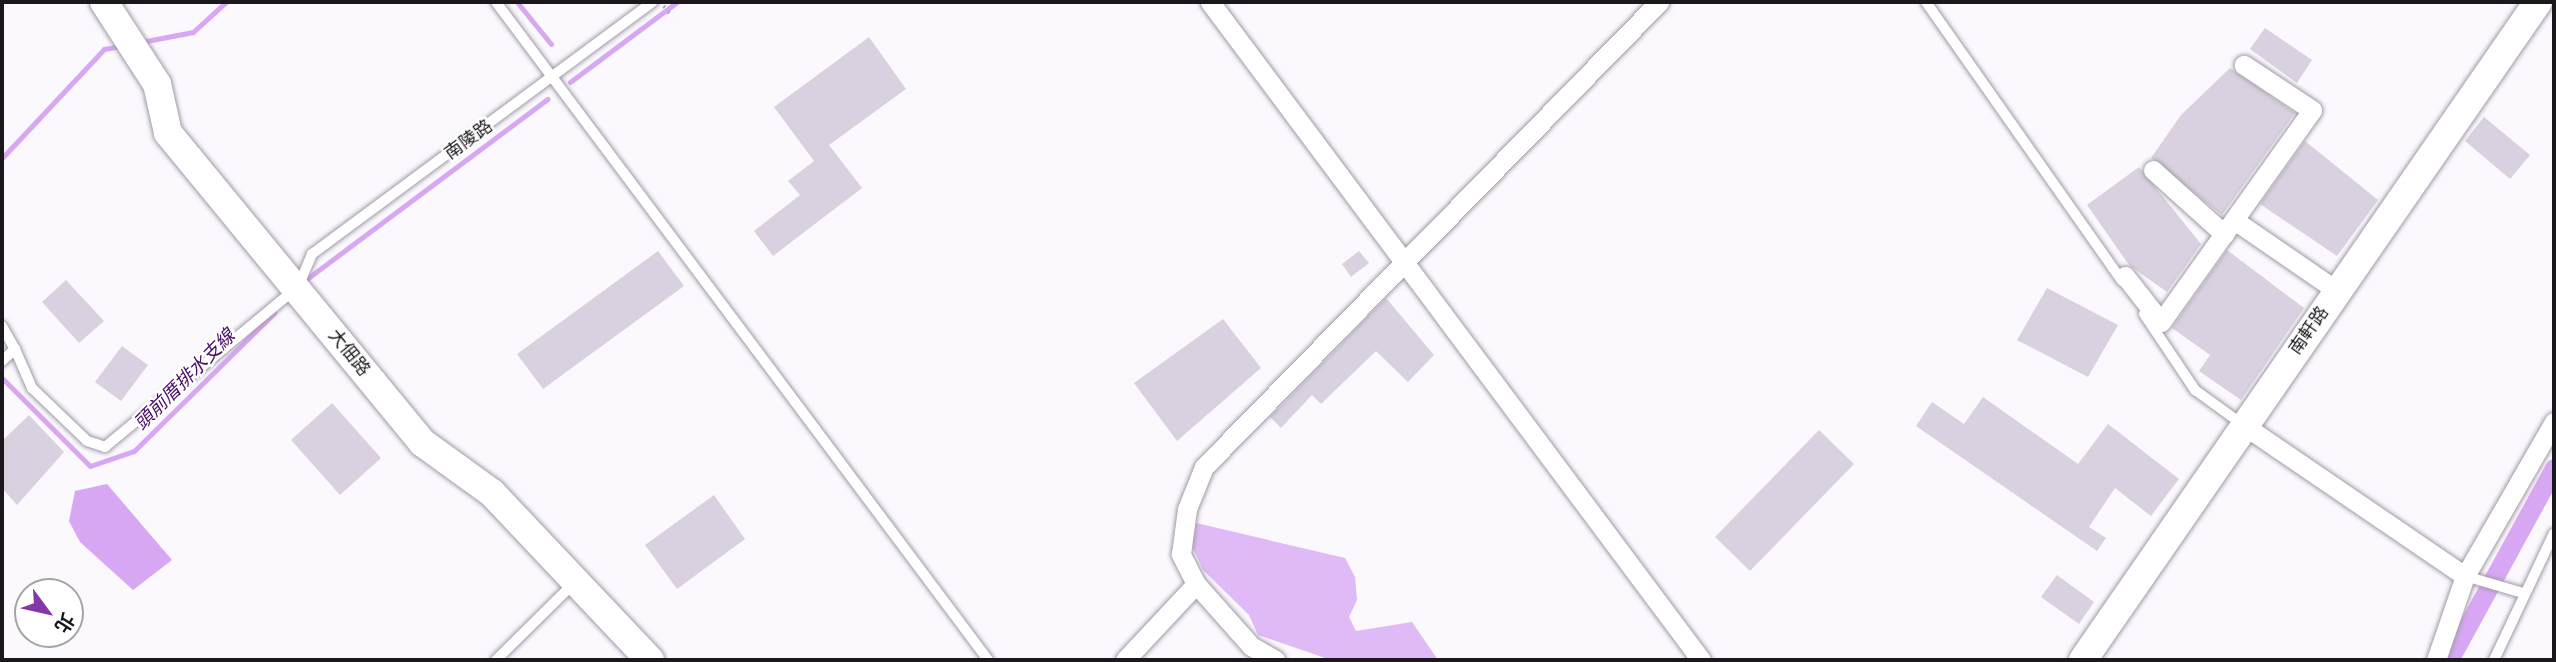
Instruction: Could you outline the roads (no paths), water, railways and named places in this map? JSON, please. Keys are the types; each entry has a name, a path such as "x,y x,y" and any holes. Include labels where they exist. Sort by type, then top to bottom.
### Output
{"street":[{"name":"大佃路","path":"104,2 157,84 168,133 298,287 423,443 492,493 650,660"},
{"path":"1210,2 1701,660"},
{"path":"1275,660 1251,646 1196,584 1181,554 1187,509 1204,467 1404,259 1659,2"},
{"name":"南軒路","path":"2082,660 2242,424 2538,2"},
{"path":"2125,276 2161,322 2231,228 2312,110 2244,65"},
{"path":"2152,170 2231,228 2336,290"},
{"path":"2436,660 2465,576 2554,422"},
{"path":"2242,424 2465,576"},
{"path":"1125,660 1196,584"}],"lane":[{"path":"496,2 988,660"},
{"name":"南陵路","path":"298,287 312,254 653,2"},
{"path":"1926,2 2009,113 2195,390 2242,424"},
{"path":"2,326 32,388 87,441 105,447 298,287"},
{"path":"2,361 15,349"},
{"path":"2494,660 2523,593 2554,533"},
{"path":"2465,576 2523,593"},
{"path":"496,660 575,581"}],"waterway":[{"path":"141,42 193,32 226,2"},
{"path":"517,2 551,44"},
{"name":"頭前厝排水支線","path":"570,82 677,2"},
{"path":"2,158 104,49 121,46"},
{"name":"頭前厝排水支線","path":"308,278 547,99"},
{"name":"頭前厝排水支線","path":"2,378 90,466 134,451 274,313"},
{"path":"2449,660 2554,468"}]}
